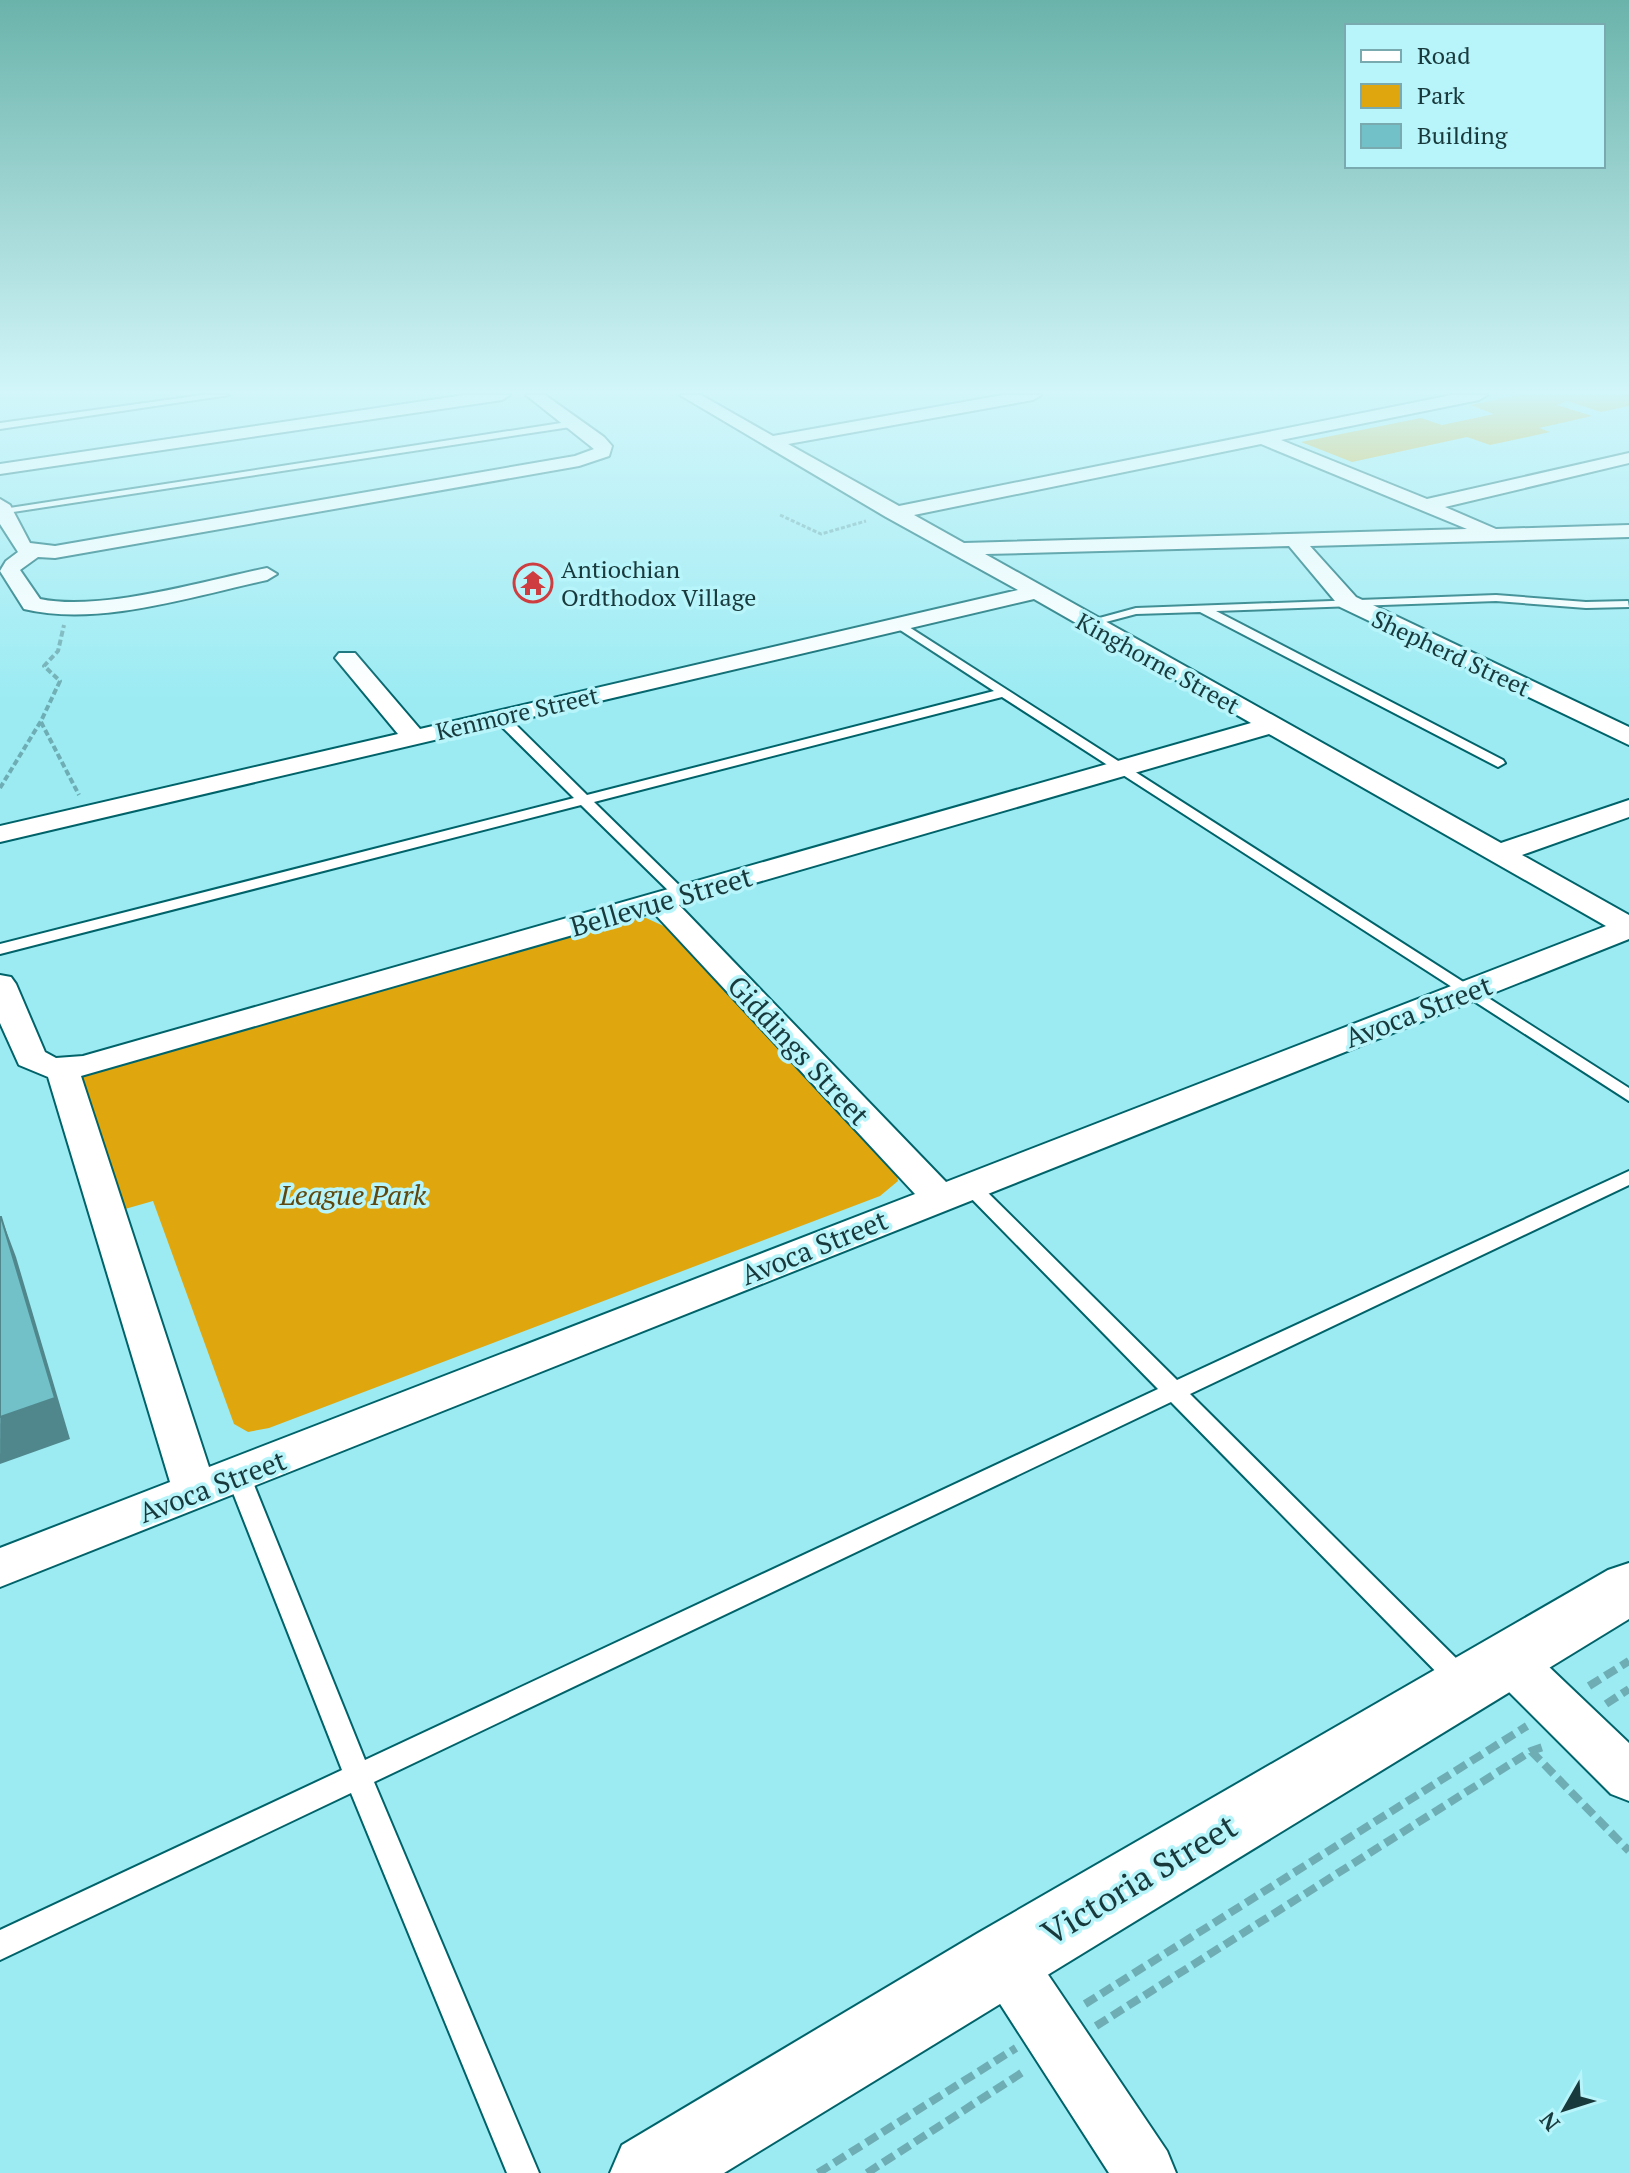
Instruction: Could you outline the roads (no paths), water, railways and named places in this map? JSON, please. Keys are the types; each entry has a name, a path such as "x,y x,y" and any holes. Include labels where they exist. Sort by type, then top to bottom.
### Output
{"main road":[{"name":"Victoria Street","path":"650,2173 1629,1588"}],"street":[{"path":"2,508 19,544 34,551 79,549 378,496"},
{"name":"Kinghorne Street","path":"864,496 1629,928"},
{"path":"893,513 976,496"},
{"path":"1407,496 1499,535"},
{"path":"1428,505 1465,496"},
{"path":"957,549 1629,531"},
{"name":"Shepherd Street","path":"1294,540 1348,602 1629,737"},
{"path":"34,551 10,570 32,604 67,610 267,574"},
{"name":"Kenmore Street","path":"0,834 1034,593"},
{"path":"347,658 414,737"},
{"name":"Bellevue Street","path":"56,1068 120,1058 1269,726"},
{"path":"1498,854 1629,808"},
{"name":"Giddings Street","path":"670,898 955,1192"},
{"name":"Avoca Street","path":"0,1568 1629,928"},
{"path":"0,984 31,1058 56,1068 195,1492"},
{"path":"1488,1673 1566,1716 1629,1777"},
{"path":"1004,1959 1145,2173"}],"lane":[{"path":"2,508 81,496"},
{"path":"1087,623 1136,611 1348,602 1496,598 1586,605 1628,604"},
{"path":"1203,609 1498,763"},
{"path":"898,624 1629,1096"},
{"path":"0,949 1003,693"},
{"path":"500,717 584,798 670,898"},
{"path":"0,1945 1629,1177"},
{"path":"955,1192 1488,1673"},
{"path":"238,1475 358,1777 523,2173"}],"place":[{"name":"Antiochian Ordthodox Village","path":"533,583"}],"park label":[{"name":"League Park","path":"353,1194"}]}
